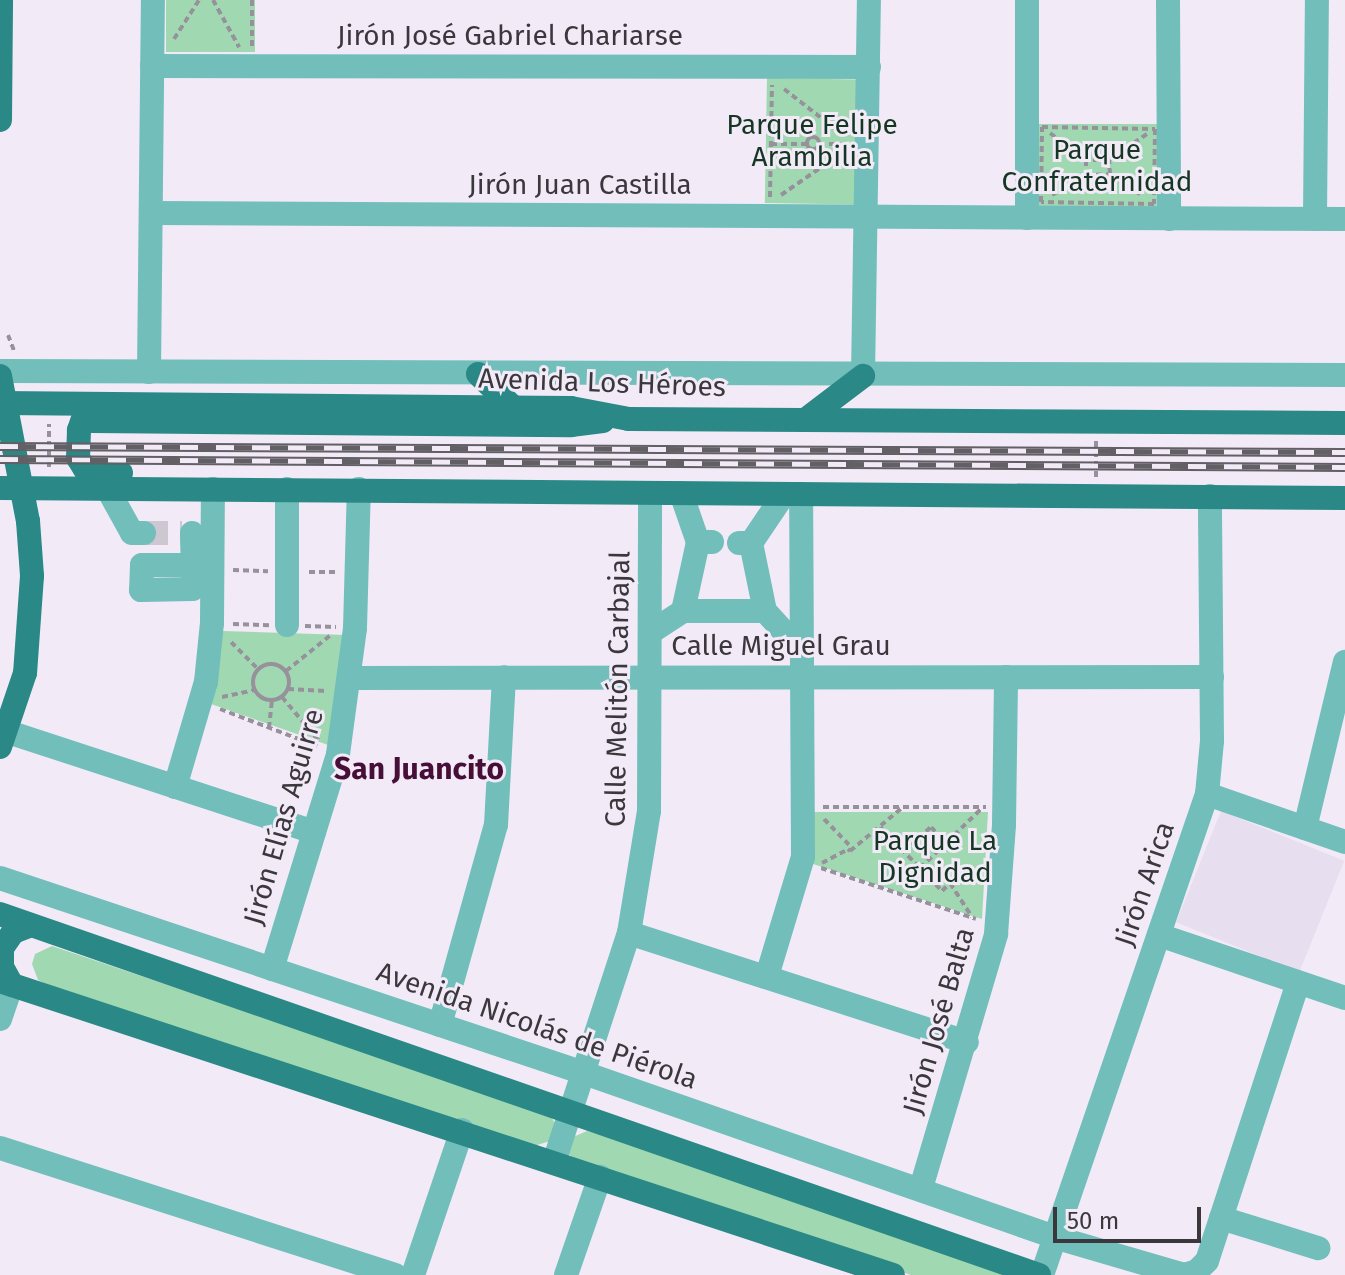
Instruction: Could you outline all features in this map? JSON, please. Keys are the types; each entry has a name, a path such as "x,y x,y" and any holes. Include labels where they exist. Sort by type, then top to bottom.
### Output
{"main road":[{"path":"0,120 1,0"},
{"path":"0,464 5,366"},
{"path":"478,374 513,407"},
{"path":"809,417 863,376"},
{"path":"88,404 78,443 78,458 85,469 94,473 183,474 210,488"},
{"name":"Avenida Los Héroes","path":"4,413 88,404 513,407 571,408 629,419 809,417 1025,423 1345,423"},
{"path":"4,413 149,422 571,425 629,419"},
{"path":"3,739 25,673 32,576 11,488 4,413"},
{"path":"11,488 1345,498"},
{"path":"0,914 570,1115 1041,1275"},
{"path":"31,925 13,932 2,948 6,983 462,1130 886,1274"}],"street":[{"path":"149,372 151,213 160,57 153,0"},
{"path":"863,376 869,0"},
{"path":"1027,0 1034,127 1027,218"},
{"path":"1168,0 1161,128 1169,219"},
{"path":"1315,219 1317,0"},
{"name":"Jirón José Gabriel Chariarse","path":"160,57 869,67"},
{"name":"Jirón Juan Castilla","path":"151,213 1345,219"},
{"name":"Avenida Los Héroes","path":"5,366 149,372 1345,375"},
{"path":"107,488 132,533 144,533"},
{"path":"210,488 187,533 192,577 212,613"},
{"path":"175,787 200,702 212,613 210,488"},
{"path":"287,489 287,625"},
{"name":"Jirón Elías Aguirre","path":"272,969 338,754 349,685 359,573 359,489"},
{"name":"Calle Melitón Carbajal","path":"554,1162 629,933 649,811 650,493"},
{"path":"681,493 706,542 683,611"},
{"path":"792,494 745,543 765,611 800,649"},
{"path":"767,976 809,864 792,494"},
{"name":"Jirón Arica","path":"1041,1275 1207,794 1212,677 1210,496"},
{"path":"651,632 683,611 765,611"},
{"path":"1305,828 1345,662"},
{"name":"Calle Miguel Grau","path":"349,685 504,677 651,675 1212,677"},
{"path":"440,1025 496,825 504,677"},
{"name":"Jirón José Balta","path":"921,1188 967,1042 997,927 993,808 1006,677"},
{"path":"3,739 175,787 314,832"},
{"path":"1207,794 1345,842"},
{"name":"Avenida Nicolás de Piérola","path":"0,878 584,1073 921,1188 1054,1237 1180,1274"},
{"path":"629,933 967,1042"},
{"path":"1159,935 1345,998"},
{"path":"0,1019 6,983"},
{"path":"1180,1274 1197,1271 1207,1261 1298,983"},
{"path":"413,1275 462,1130"},
{"path":"0,1148 395,1275"},
{"path":"566,1275 600,1177"},
{"path":"1221,1218 1318,1248"}],"path":[{"path":"213,0 240,48"},
{"path":"226,48 252,48 252,0"},
{"path":"160,57 168,36"},
{"path":"770,202 773,80 855,144"},
{"path":"1034,127 1041,202 1154,204 1161,128"},
{"path":"1034,127 1161,128"},
{"path":"1034,127 1086,160 1109,160 1161,128"},
{"path":"807,144 814,137 819,144"},
{"path":"771,144 807,144 813,149 819,144 855,144"},
{"path":"770,202 855,144"},
{"path":"1086,160 1086,175 1110,174 1109,160"},
{"path":"770,202 784,202"},
{"path":"5,366 8,335"},
{"path":"49,413 49,473"},
{"path":"1096,434 1096,491"},
{"path":"212,613 258,669"},
{"path":"286,671 340,628"},
{"path":"270,663 286,671 288,689 282,697 272,700 263,698 254,690 253,678 258,669 270,663"},
{"path":"288,689 349,685"},
{"path":"200,702 254,690"},
{"path":"200,702 326,749 282,697"},
{"path":"269,728 272,700"},
{"path":"853,849 812,807 993,808"},
{"path":"809,864 853,849 903,807"},
{"path":"920,868 946,843 993,808"},
{"path":"880,827 942,891 950,883 974,919"},
{"path":"904,852 931,827 946,843"},
{"path":"809,864 997,927"}],"shaded area":[{"path":"1221,811 1344,861 1299,972 1176,922"}],"green space":[{"path":"166,0 255,0 255,52 166,52"},
{"name":"Parque Felipe Arambilia","path":"767,78 858,80 856,205 765,203"},
{"name":"Parque Confraternidad","path":"1037,124 1158,124 1158,207 1037,207"},
{"path":"223,631 346,635 331,746 211,704"},
{"name":"Parque La Dignidad","path":"810,812 988,812 982,919 810,863"},
{"path":"52,946 550,1114 556,1126 550,1141 534,1146 48,985 38,980 32,964 35,954"},
{"path":"587,1131 1009,1275 911,1275 584,1166 568,1154 573,1137"}],"tunnel":[{"path":"144,533 182,533"}],"railway":[{"path":"0,446 1345,452"},
{"path":"0,459 1345,467"}],"district":[{"name":"San Juancito","path":"419,769"}]}
